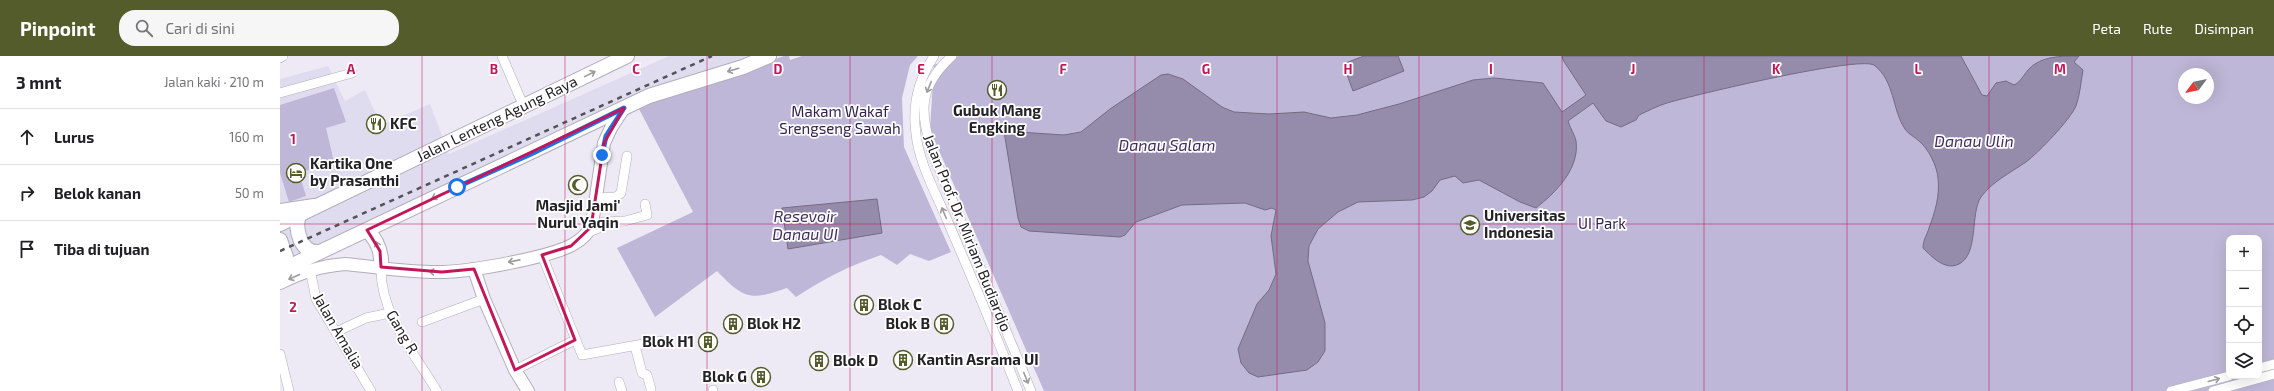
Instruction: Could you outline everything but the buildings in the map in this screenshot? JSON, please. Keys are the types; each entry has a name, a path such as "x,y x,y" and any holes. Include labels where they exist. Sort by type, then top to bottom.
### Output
{"main road":[{"name":"Jalan Lenteng Agung Raya","path":"280,224 627,56"},
{"path":"280,270 660,92 743,67 769,56"},
{"path":"280,283 310,269 345,264 442,272 474,269 542,255 571,246 588,232 594,219 604,143 610,128 624,108"},
{"path":"280,210 322,204"},
{"path":"300,215 296,228 301,241 306,247 319,252"},
{"path":"367,230 373,236 380,250 381,267"},
{"path":"280,240 286,257 280,270"},
{"path":"474,269 484,299 525,391"}],"street":[{"path":"280,58 284,56"},
{"path":"502,56 524,107"},
{"name":"Jalan Prof. Dr. Miriam Budiardjo","path":"934,56 925,72 918,90 914,119 920,155 1018,391"},
{"name":"Jalan Prof. Dr. Miriam Budiardjo","path":"952,56 934,74 927,91 923,106 924,125 961,222 1031,391"},
{"path":"280,93 352,74"},
{"path":"596,198 616,196 621,192 627,156"},
{"path":"588,232 597,229 603,222 625,222 647,215 645,204"},
{"path":"950,226 961,222"},
{"path":"542,255 575,340 584,355 660,341"},
{"name":"Gang R","path":"381,267 382,289 390,313 438,391"},
{"name":"Jalan Amalia","path":"310,269 316,299 371,391"},
{"path":"422,322 484,299"},
{"path":"336,332 366,318 390,313"},
{"path":"515,370 575,340"},
{"path":"635,346 642,373 647,375 651,389"},
{"path":"280,354 289,391"},
{"path":"2262,367 2274,364"},
{"path":"2213,391 2274,374"},
{"path":"2171,391 2226,377"}],"highlighted area":[{"path":"624,108 604,143 591,227 571,246 542,255 575,340 515,370 474,269 442,272 381,267 380,251 367,230"}],"shaded area":[{"path":"669,56 753,56 280,265 280,79 328,66 345,101 365,90 381,125 430,104 449,154"}],"green space":[{"name":"Makam Wakaf Srengseng Sawah","path":"784,56 789,56 790,60 802,56 918,56 910,65 902,98 904,147 951,252 929,261 910,254 897,265 881,255 837,273 796,297 787,288 764,295 748,295 734,287 717,271 655,317 617,248 693,212 638,107"},
{"name":"UI Park","path":"958,56 2274,56 2274,391 1044,391 930,130 934,65"},
{"path":"334,88 346,122 326,128 334,162 299,173 306,196 289,202 280,173 280,105"}],"water":[{"path":"1364,56 1398,56 1404,71 1353,91 1343,64"},
{"name":"Danau Salam","path":"1562,56 1961,56 1982,95 1987,96 1996,83 2006,81 2014,85 2019,82 2027,71 2034,65 2039,61 2046,59 2079,56 2074,62 2083,70 2076,106 2054,136 2032,157 1996,182 1981,197 1976,213 1972,243 1969,252 1965,259 1954,266 1949,266 1939,262 1923,248 1924,240 1936,204 1938,191 1937,173 1934,163 1926,148 1905,129 1898,113 1890,87 1881,72 1874,65 1861,64 1838,66 1708,92 1667,103 1639,115 1636,120 1621,127 1606,121 1593,103 1568,121 1576,141 1574,161 1570,171 1558,188 1536,208 1520,202 1479,180 1463,183 1455,176 1440,180 1432,191 1424,197 1412,200 1358,202 1338,212 1318,229 1309,246 1308,261 1325,323 1325,351 1318,362 1307,370 1258,377 1249,373 1241,363 1238,349 1257,304 1269,290 1276,274 1271,236 1276,210 1272,208 1265,210 1245,203 1182,205 1136,222 1125,235 1120,237 1029,231 1021,227 1018,218 1004,131 1064,135 1081,132 1110,109 1161,75 1168,74 1183,79 1222,107 1234,112 1269,114 1304,112 1331,118 1357,115 1399,104 1473,80 1494,78 1543,83 1562,112 1586,95 1563,60"},
{"name":"Resevoir Danau UI","path":"877,199 882,233 788,249 782,208"}],"railway":[{"path":"280,251 712,56"}],"place":[{"name":"Gubuk Mang Engking","path":"997,90"},
{"name":"KFC","path":"376,124"},
{"name":"Kartika One by Prasanthi","path":"296,173"},
{"name":"Masjid Jami' Nurul Yaqin","path":"578,185"},
{"name":"Universitas Indonesia","path":"1470,225"},
{"name":"Blok C","path":"864,305"},
{"name":"Blok H2","path":"733,324"},
{"name":"Blok B","path":"944,324"},
{"name":"Blok H1","path":"708,342"},
{"name":"Kantin Asrama UI","path":"903,360"},
{"name":"Blok D","path":"819,361"},
{"name":"Blok G","path":"761,377"}],"route":[{"path":"457,187 531,154 624,108 606,136 602,155"}],"water label":[{"name":"Danau Ulin","path":"1974,141"}]}
